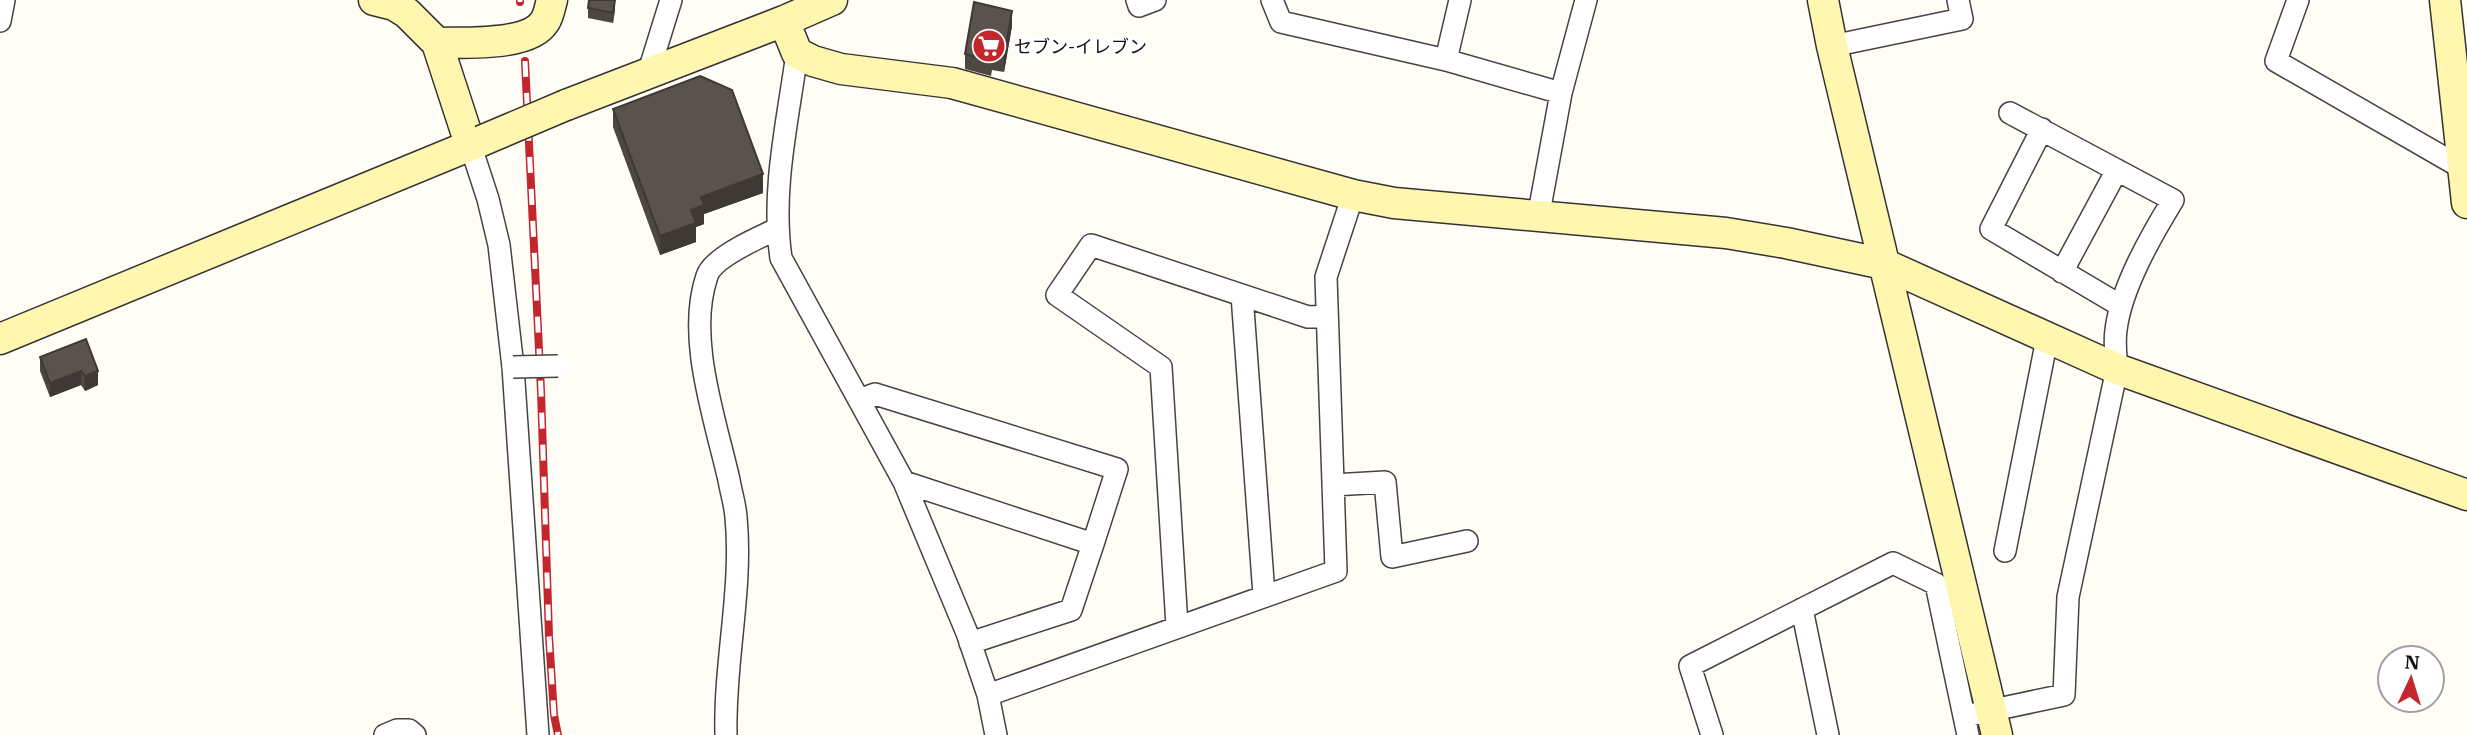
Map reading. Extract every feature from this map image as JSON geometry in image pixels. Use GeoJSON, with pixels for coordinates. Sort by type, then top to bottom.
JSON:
{"type":"FeatureCollection","features":[{"type":"Feature","properties":{"kind":"street"},"geometry":{"type":"LineString","coordinates":[[0,20],[4,0]]}},
{"type":"Feature","properties":{"kind":"street"},"geometry":{"type":"LineString","coordinates":[[374,0],[394,5],[407,13],[437,43],[476,143],[499,245],[513,367],[538,735]]}},
{"type":"Feature","properties":{"kind":"street"},"geometry":{"type":"LineString","coordinates":[[437,43],[517,39],[535,32],[545,22],[552,0]]}},
{"type":"Feature","properties":{"kind":"street"},"geometry":{"type":"LineString","coordinates":[[648,74],[671,0]]}},
{"type":"Feature","properties":{"kind":"street"},"geometry":{"type":"LineString","coordinates":[[0,339],[566,105],[832,0]]}},
{"type":"Feature","properties":{"kind":"street"},"geometry":{"type":"LineString","coordinates":[[1137,0],[1139,6],[1154,0]]}},
{"type":"Feature","properties":{"kind":"street"},"geometry":{"type":"LineString","coordinates":[[1272,0],[1281,22],[1446,60],[1561,93]]}},
{"type":"Feature","properties":{"kind":"street"},"geometry":{"type":"LineString","coordinates":[[1446,60],[1460,0]]}},
{"type":"Feature","properties":{"kind":"street"},"geometry":{"type":"LineString","coordinates":[[1538,218],[1561,93],[1586,0]]}},
{"type":"Feature","properties":{"kind":"street"},"geometry":{"type":"LineString","coordinates":[[1824,0],[1832,46],[1884,264],[1980,724]]}},
{"type":"Feature","properties":{"kind":"street"},"geometry":{"type":"LineString","coordinates":[[1832,46],[1962,19],[1958,0]]}},
{"type":"Feature","properties":{"kind":"street"},"geometry":{"type":"LineString","coordinates":[[2298,0],[2276,61],[2462,168]]}},
{"type":"Feature","properties":{"kind":"street"},"geometry":{"type":"LineString","coordinates":[[2445,0],[2459,67],[2462,168],[2467,203]]}},
{"type":"Feature","properties":{"kind":"street"},"geometry":{"type":"LineString","coordinates":[[784,21],[797,53],[782,157],[777,229],[781,258],[904,482],[970,643],[988,695],[996,735]]}},
{"type":"Feature","properties":{"kind":"street"},"geometry":{"type":"LineString","coordinates":[[797,53],[841,69],[952,83],[1353,195],[1394,203],[1726,233],[1884,264],[2117,369],[2467,495]]}},
{"type":"Feature","properties":{"kind":"street"},"geometry":{"type":"LineString","coordinates":[[1980,724],[2064,695],[2068,597],[2117,369],[2115,332],[2121,306],[2151,236],[2173,200],[2010,113]]}},
{"type":"Feature","properties":{"kind":"street"},"geometry":{"type":"LineString","coordinates":[[2042,130],[1991,229],[2121,306]]}},
{"type":"Feature","properties":{"kind":"street"},"geometry":{"type":"LineString","coordinates":[[2062,272],[2117,170]]}},
{"type":"Feature","properties":{"kind":"street"},"geometry":{"type":"LineString","coordinates":[[988,695],[1336,571],[1326,277],[1353,195]]}},
{"type":"Feature","properties":{"kind":"street"},"geometry":{"type":"LineString","coordinates":[[726,735],[727,664],[737,574],[736,515],[699,344],[700,306],[708,272],[738,247],[777,229]]}},
{"type":"Feature","properties":{"kind":"street"},"geometry":{"type":"LineString","coordinates":[[1177,626],[1160,367],[1058,295],[1091,245],[1308,317],[1327,316]]}},
{"type":"Feature","properties":{"kind":"street"},"geometry":{"type":"LineString","coordinates":[[1241,295],[1264,595]]}},
{"type":"Feature","properties":{"kind":"street"},"geometry":{"type":"LineString","coordinates":[[2005,551],[2047,339]]}},
{"type":"Feature","properties":{"kind":"street"},"geometry":{"type":"LineString","coordinates":[[513,367],[558,366]]}},
{"type":"Feature","properties":{"kind":"street"},"geometry":{"type":"LineString","coordinates":[[859,400],[876,394],[1116,469],[1071,610],[970,643]]}},
{"type":"Feature","properties":{"kind":"street"},"geometry":{"type":"LineString","coordinates":[[904,482],[1093,544]]}},
{"type":"Feature","properties":{"kind":"street"},"geometry":{"type":"LineString","coordinates":[[1333,485],[1385,482],[1392,557],[1467,541]]}},
{"type":"Feature","properties":{"kind":"street"},"geometry":{"type":"LineString","coordinates":[[1712,735],[1690,666],[1893,563],[1936,584],[1980,724]]}},
{"type":"Feature","properties":{"kind":"street"},"geometry":{"type":"LineString","coordinates":[[1802,609],[1828,735]]}},
{"type":"Feature","properties":{"kind":"street"},"geometry":{"type":"LineString","coordinates":[[385,735],[397,730],[409,730],[415,735]]}},
{"type":"Feature","properties":{"kind":"building"},"geometry":{"type":"Polygon","coordinates":[[[589,0],[615,0],[613,13],[588,8],[589,0]]]}},
{"type":"Feature","properties":{"kind":"building","name":"セブン-イレブン"},"geometry":{"type":"Polygon","coordinates":[[[974,2],[1012,11],[1004,57],[992,55],[991,61],[965,54],[974,2]]]}},
{"type":"Feature","properties":{"kind":"building"},"geometry":{"type":"Polygon","coordinates":[[[700,76],[732,90],[763,174],[701,197],[704,205],[691,210],[696,223],[660,236],[613,109],[700,76]]]}},
{"type":"Feature","properties":{"kind":"building"},"geometry":{"type":"Polygon","coordinates":[[[86,339],[98,371],[85,376],[81,371],[50,383],[40,357],[86,339]]]}},
{"type":"Feature","properties":{"kind":"railway"},"geometry":{"type":"LineString","coordinates":[[525,61],[541,391],[549,636],[554,715],[558,735]]}},
{"type":"Feature","properties":{"kind":"place","name":"セブン-イレブン"},"geometry":{"type":"Point","coordinates":[989,46]}}]}
